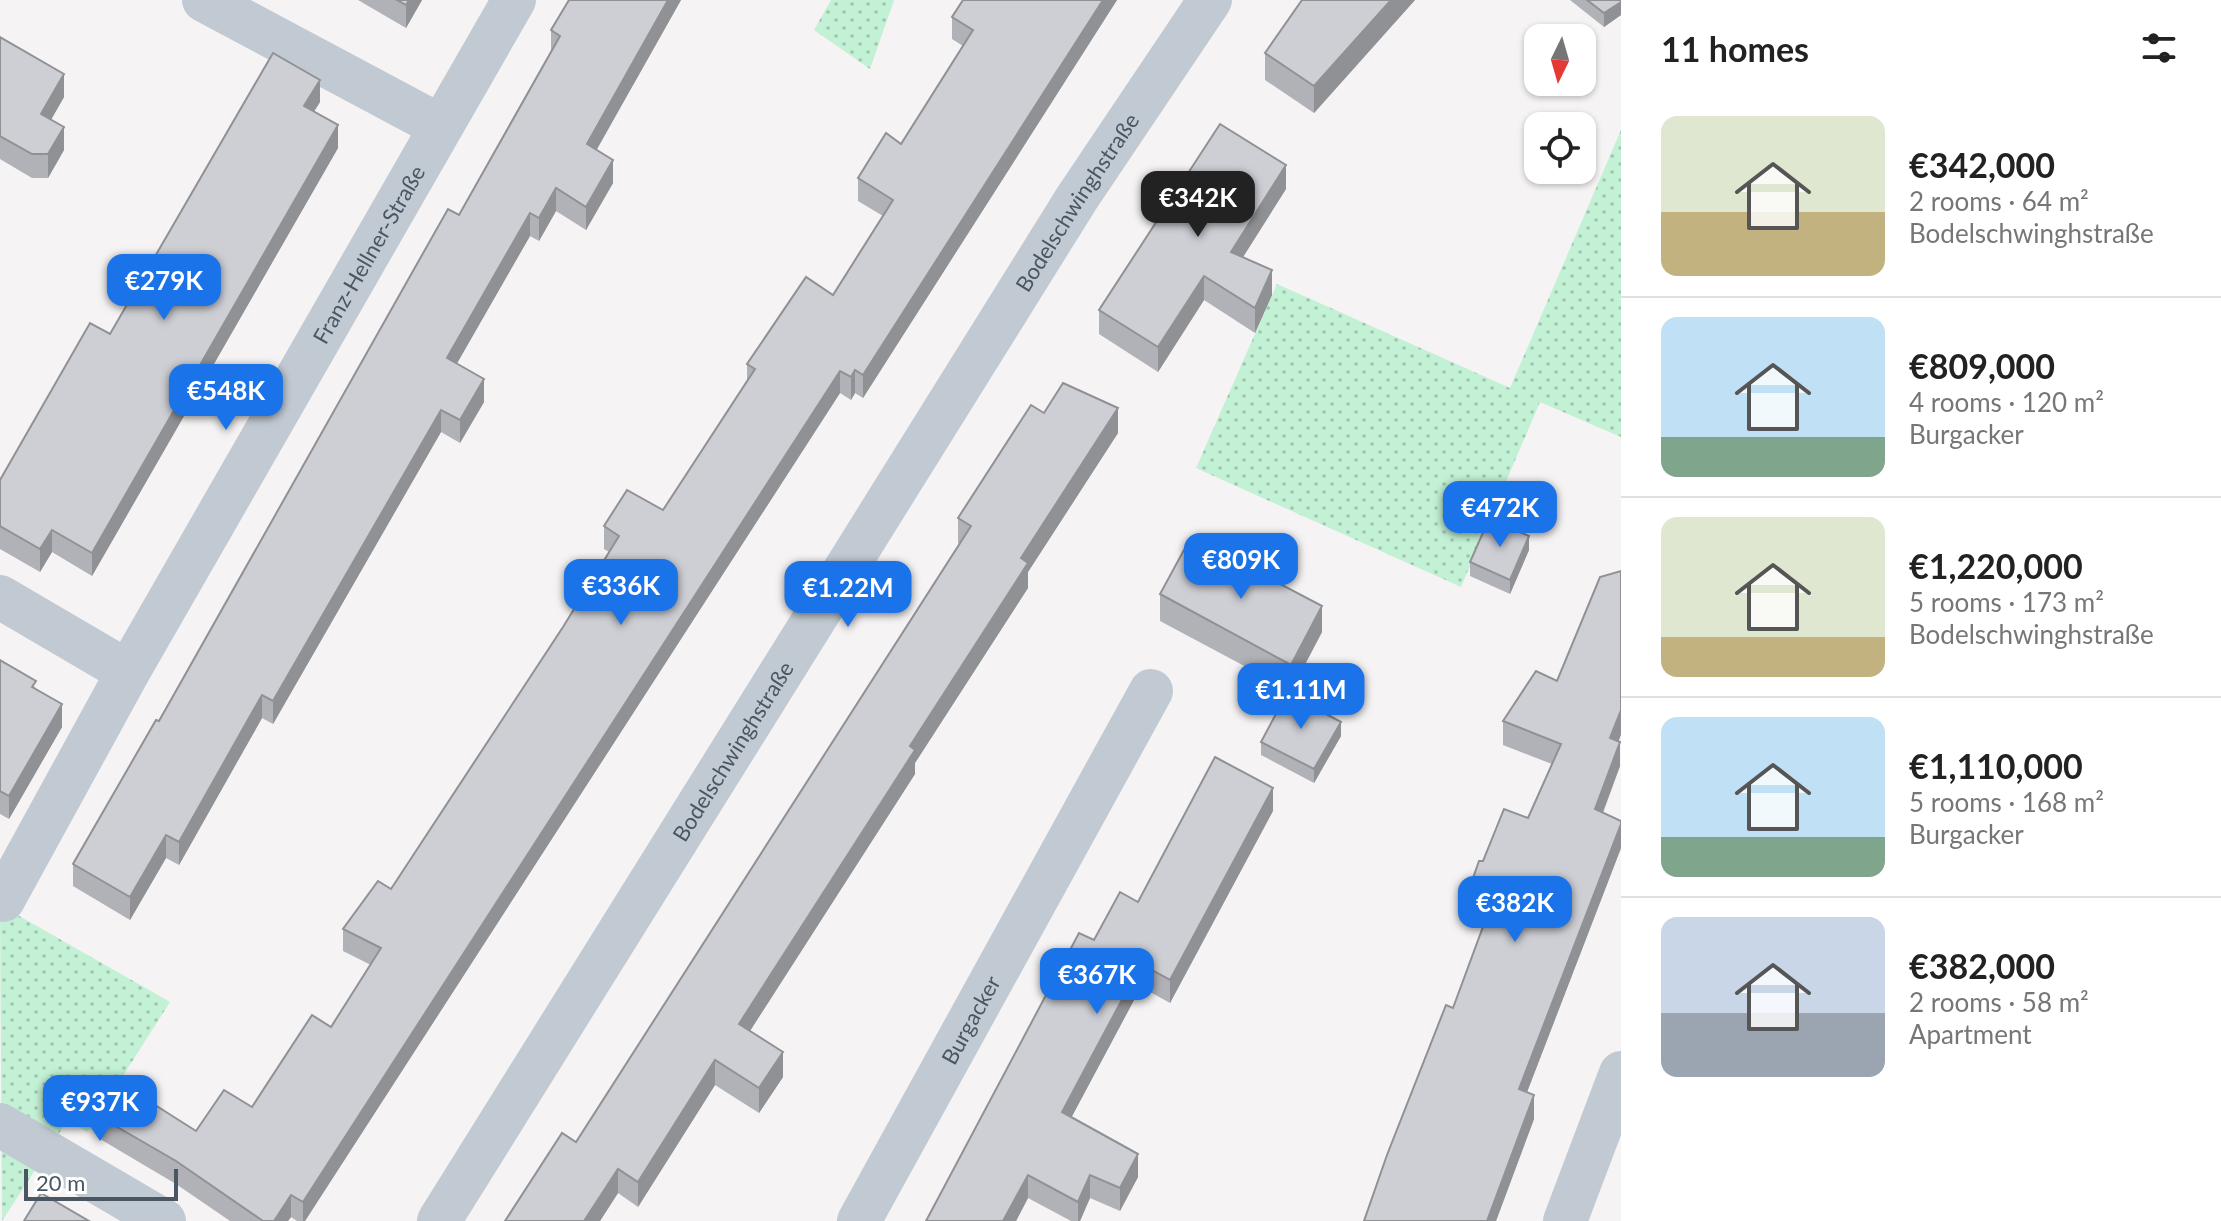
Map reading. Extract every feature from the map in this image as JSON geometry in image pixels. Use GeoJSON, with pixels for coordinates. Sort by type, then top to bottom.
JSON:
{"type":"FeatureCollection","features":[{"type":"Feature","properties":{"kind":"street"},"geometry":{"type":"LineString","coordinates":[[204,0],[440,126]]}},
{"type":"Feature","properties":{"kind":"street","name":"Franz-Hellner-Straße"},"geometry":{"type":"LineString","coordinates":[[3,900],[128,672],[514,0]]}},
{"type":"Feature","properties":{"kind":"street","name":"Bodelschwinghstraße"},"geometry":{"type":"LineString","coordinates":[[439,1221],[1077,198],[1210,0]]}},
{"type":"Feature","properties":{"kind":"street"},"geometry":{"type":"LineString","coordinates":[[0,597],[128,672]]}},
{"type":"Feature","properties":{"kind":"street","name":"Burgacker"},"geometry":{"type":"LineString","coordinates":[[859,1221],[1151,691]]}},
{"type":"Feature","properties":{"kind":"street"},"geometry":{"type":"LineString","coordinates":[[1565,1221],[1621,1073]]}},
{"type":"Feature","properties":{"kind":"street"},"geometry":{"type":"LineString","coordinates":[[0,1125],[164,1221]]}},
{"type":"Feature","properties":{"kind":"green space"},"geometry":{"type":"Polygon","coordinates":[[[831,0],[894,0],[870,69],[814,30],[831,0]]]}},
{"type":"Feature","properties":{"kind":"green space"},"geometry":{"type":"Polygon","coordinates":[[[1621,130],[1621,437],[1540,402],[1461,587],[1196,468],[1277,284],[1510,388],[1621,130]]]}},
{"type":"Feature","properties":{"kind":"green space"},"geometry":{"type":"Polygon","coordinates":[[[0,905],[170,1002],[87,1132],[67,1121],[2,1221],[0,905]]]}},
{"type":"Feature","properties":{"kind":"building"},"geometry":{"type":"Polygon","coordinates":[[[569,0],[668,0],[587,144],[613,160],[586,207],[556,188],[539,218],[530,213],[447,358],[484,379],[460,420],[441,410],[273,701],[262,695],[179,842],[166,835],[130,897],[73,864],[156,720],[159,721],[448,209],[459,215],[560,36],[551,30],[569,0]]]}},
{"type":"Feature","properties":{"kind":"building"},"geometry":{"type":"Polygon","coordinates":[[[963,0],[1103,0],[863,375],[855,370],[851,377],[840,371],[303,1202],[291,1195],[274,1221],[263,1221],[176,1161],[100,1117],[122,1084],[196,1131],[224,1090],[252,1107],[312,1015],[331,1027],[381,948],[343,929],[378,881],[391,889],[563,627],[619,536],[604,526],[627,490],[663,510],[755,369],[747,364],[806,277],[833,295],[893,200],[858,178],[886,133],[901,144],[973,30],[952,17],[963,0]]]}},
{"type":"Feature","properties":{"kind":"building"},"geometry":{"type":"Polygon","coordinates":[[[1302,0],[1391,0],[1314,86],[1265,53],[1302,0]]]}},
{"type":"Feature","properties":{"kind":"building"},"geometry":{"type":"Polygon","coordinates":[[[1587,0],[1621,0],[1621,2],[1604,13],[1587,0]]]}},
{"type":"Feature","properties":{"kind":"building"},"geometry":{"type":"Polygon","coordinates":[[[0,37],[64,74],[41,114],[64,127],[48,154],[32,154],[0,136],[0,37]]]}},
{"type":"Feature","properties":{"kind":"building"},"geometry":{"type":"Polygon","coordinates":[[[273,53],[320,80],[304,106],[338,125],[92,553],[52,530],[40,549],[0,526],[0,480],[90,323],[110,334],[273,53]]]}},
{"type":"Feature","properties":{"kind":"building"},"geometry":{"type":"Polygon","coordinates":[[[1220,124],[1286,165],[1231,252],[1272,270],[1255,308],[1204,276],[1158,347],[1099,310],[1220,124]]]}},
{"type":"Feature","properties":{"kind":"building"},"geometry":{"type":"Polygon","coordinates":[[[1063,383],[1118,408],[1021,558],[1028,563],[910,746],[915,750],[739,1024],[783,1052],[759,1088],[715,1060],[638,1182],[618,1169],[584,1221],[505,1221],[562,1133],[576,1142],[971,526],[958,518],[1031,405],[1044,413],[1063,383]]]}},
{"type":"Feature","properties":{"kind":"building"},"geometry":{"type":"Polygon","coordinates":[[[1489,519],[1529,536],[1510,580],[1470,562],[1489,519]]]}},
{"type":"Feature","properties":{"kind":"building"},"geometry":{"type":"Polygon","coordinates":[[[1191,537],[1322,606],[1291,665],[1160,594],[1191,537]]]}},
{"type":"Feature","properties":{"kind":"building"},"geometry":{"type":"Polygon","coordinates":[[[1621,571],[1621,710],[1610,738],[1620,742],[1595,809],[1621,821],[1621,824],[1519,1089],[1534,1095],[1487,1221],[1364,1221],[1446,1005],[1453,1008],[1491,905],[1467,895],[1479,861],[1483,861],[1504,809],[1528,818],[1561,744],[1503,721],[1536,671],[1557,681],[1600,577],[1621,571]]]}},
{"type":"Feature","properties":{"kind":"building"},"geometry":{"type":"Polygon","coordinates":[[[0,660],[36,681],[32,687],[62,704],[9,796],[0,791],[0,660]]]}},
{"type":"Feature","properties":{"kind":"building"},"geometry":{"type":"Polygon","coordinates":[[[1287,693],[1341,722],[1314,769],[1261,742],[1287,693]]]}},
{"type":"Feature","properties":{"kind":"building"},"geometry":{"type":"Polygon","coordinates":[[[1215,757],[1273,788],[1170,980],[1141,964],[1062,1112],[1138,1154],[1120,1188],[1090,1175],[1078,1202],[1028,1175],[1003,1221],[926,1221],[1079,933],[1094,940],[1120,892],[1138,902],[1215,757]]]}},
{"type":"Feature","properties":{"kind":"building"},"geometry":{"type":"Polygon","coordinates":[[[41,1193],[89,1221],[24,1221],[41,1193]]]}}]}
